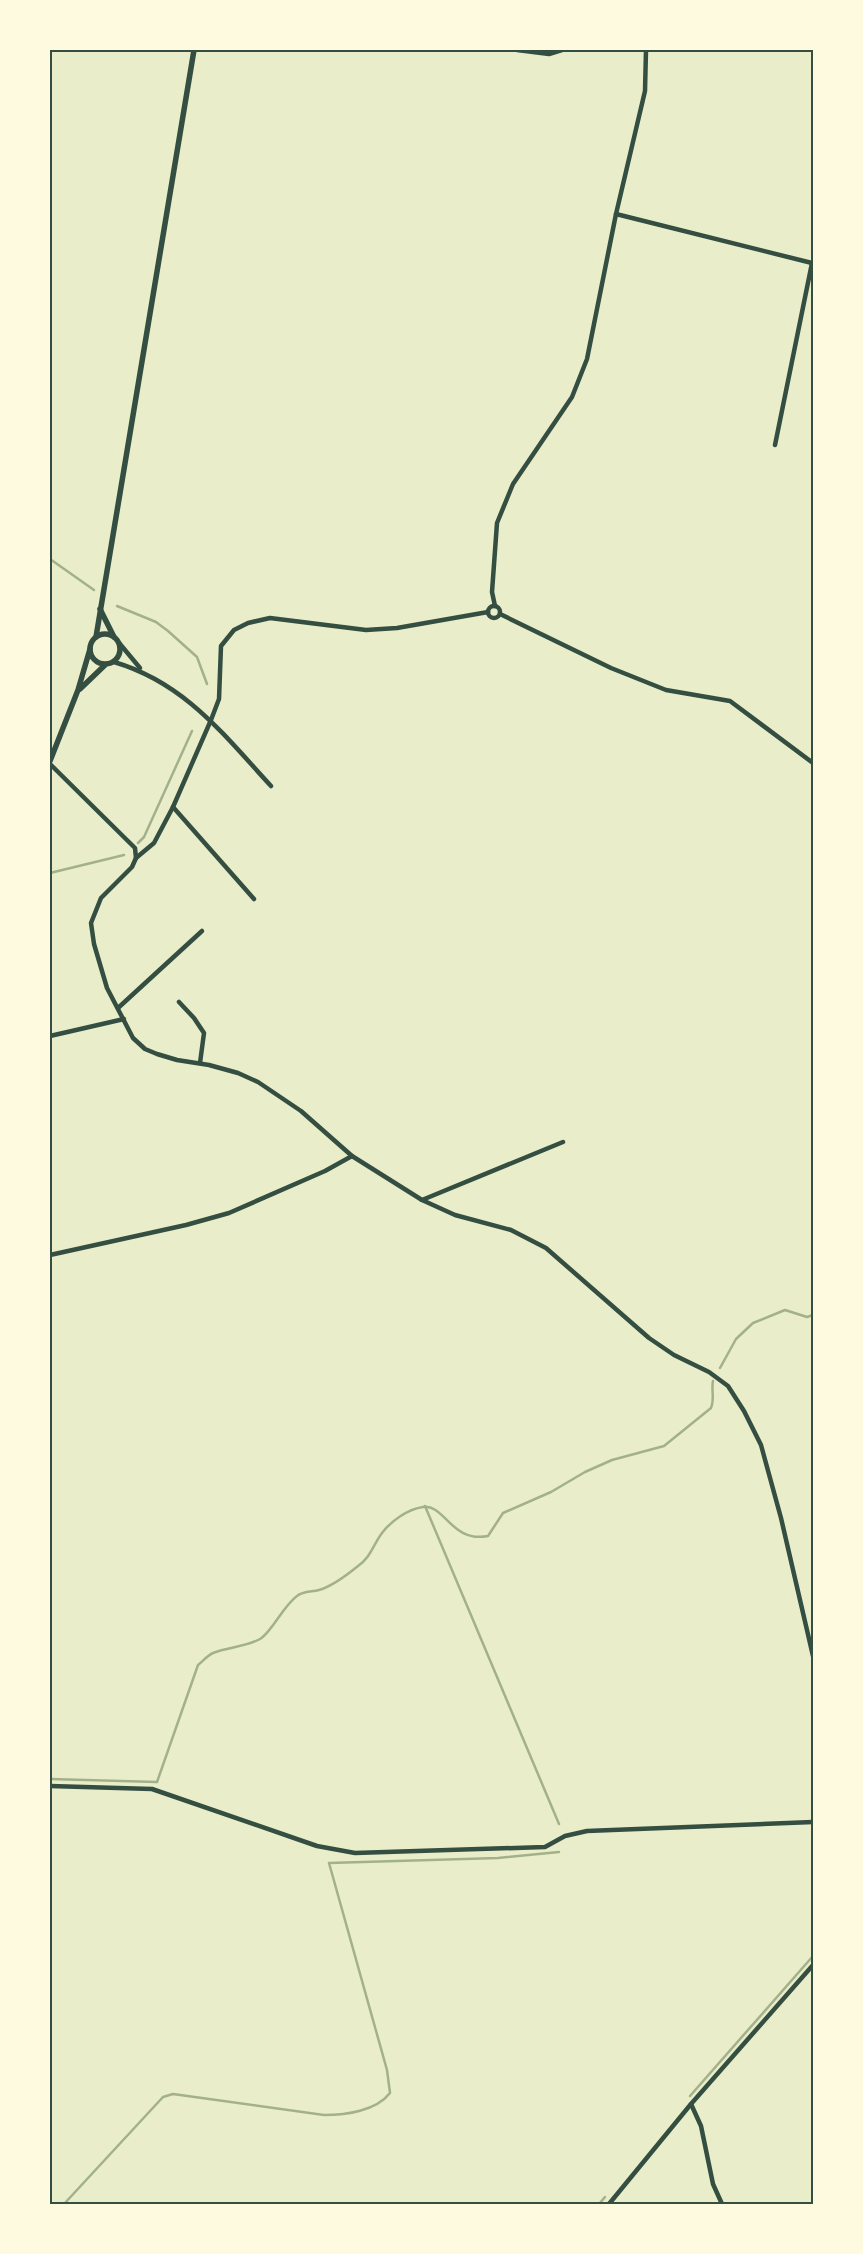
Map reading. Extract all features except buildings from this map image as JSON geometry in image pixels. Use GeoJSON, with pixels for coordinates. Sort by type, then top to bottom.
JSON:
{"type":"FeatureCollection","features":[{"type":"Feature","properties":{"kind":"main road"},"geometry":{"type":"LineString","coordinates":[[50,763],[78,690],[90,649],[96,637],[194,50]]}},
{"type":"Feature","properties":{"kind":"main road"},"geometry":{"type":"LineString","coordinates":[[78,690],[105,665],[114,662],[120,654],[120,644],[114,637],[100,609]]}},
{"type":"Feature","properties":{"kind":"main road"},"geometry":{"type":"LineString","coordinates":[[96,637],[105,634],[114,637]]}},
{"type":"Feature","properties":{"kind":"main road"},"geometry":{"type":"LineString","coordinates":[[90,649],[93,658],[105,665]]}},
{"type":"Feature","properties":{"kind":"street"},"geometry":{"type":"LineString","coordinates":[[517,50],[549,54],[562,50]]}},
{"type":"Feature","properties":{"kind":"street"},"geometry":{"type":"LineString","coordinates":[[500,614],[500,609],[495,606],[492,592],[497,523],[513,484],[572,397],[587,358],[616,214],[646,91],[646,50]]}},
{"type":"Feature","properties":{"kind":"street"},"geometry":{"type":"LineString","coordinates":[[616,214],[812,263],[775,445]]}},
{"type":"Feature","properties":{"kind":"street"},"geometry":{"type":"LineString","coordinates":[[488,612],[490,607],[495,606]]}},
{"type":"Feature","properties":{"kind":"street"},"geometry":{"type":"LineString","coordinates":[[488,612],[494,618],[500,614]]}},
{"type":"Feature","properties":{"kind":"street"},"geometry":{"type":"LineString","coordinates":[[488,612],[398,628],[366,630],[279,619],[248,623],[234,630],[221,646],[219,699],[173,807],[154,843],[136,858],[128,872],[101,898],[91,923],[100,967],[133,1038],[145,1049],[177,1060],[238,1073],[258,1082],[302,1111],[352,1156],[422,1200],[455,1215],[511,1230],[546,1248],[649,1338],[674,1355],[709,1372],[728,1386],[744,1411],[761,1445],[781,1518],[813,1656]]}},
{"type":"Feature","properties":{"kind":"street"},"geometry":{"type":"LineString","coordinates":[[500,614],[612,668],[666,690],[730,701],[813,762]]}},
{"type":"Feature","properties":{"kind":"street"},"geometry":{"type":"LineString","coordinates":[[120,644],[141,670]]}},
{"type":"Feature","properties":{"kind":"street"},"geometry":{"type":"LineString","coordinates":[[114,662],[141,670],[194,703],[270,786]]}},
{"type":"Feature","properties":{"kind":"street"},"geometry":{"type":"LineString","coordinates":[[50,763],[127,839],[135,848],[136,858]]}},
{"type":"Feature","properties":{"kind":"street"},"geometry":{"type":"LineString","coordinates":[[173,807],[254,899]]}},
{"type":"Feature","properties":{"kind":"street"},"geometry":{"type":"LineString","coordinates":[[118,1008],[202,932]]}},
{"type":"Feature","properties":{"kind":"street"},"geometry":{"type":"LineString","coordinates":[[179,1002],[194,1018],[204,1034],[200,1064]]}},
{"type":"Feature","properties":{"kind":"street"},"geometry":{"type":"LineString","coordinates":[[50,1036],[124,1019]]}},
{"type":"Feature","properties":{"kind":"street"},"geometry":{"type":"LineString","coordinates":[[422,1200],[563,1142]]}},
{"type":"Feature","properties":{"kind":"street"},"geometry":{"type":"LineString","coordinates":[[50,1255],[186,1226],[229,1213],[325,1171],[352,1156]]}},
{"type":"Feature","properties":{"kind":"street"},"geometry":{"type":"LineString","coordinates":[[50,1786],[152,1789],[317,1846],[355,1853],[545,1847],[565,1836],[587,1831],[813,1822]]}},
{"type":"Feature","properties":{"kind":"street"},"geometry":{"type":"LineString","coordinates":[[609,2204],[690,2104],[813,1966]]}},
{"type":"Feature","properties":{"kind":"street"},"geometry":{"type":"LineString","coordinates":[[690,2104],[701,2126],[714,2184],[722,2204]]}},
{"type":"Feature","properties":{"kind":"waterway"},"geometry":{"type":"LineString","coordinates":[[50,559],[94,590]]}},
{"type":"Feature","properties":{"kind":"waterway"},"geometry":{"type":"LineString","coordinates":[[117,606],[156,622],[168,631],[197,657],[207,684]]}},
{"type":"Feature","properties":{"kind":"waterway"},"geometry":{"type":"LineString","coordinates":[[138,843],[144,837],[192,731]]}},
{"type":"Feature","properties":{"kind":"waterway"},"geometry":{"type":"LineString","coordinates":[[50,873],[124,855]]}},
{"type":"Feature","properties":{"kind":"waterway"},"geometry":{"type":"LineString","coordinates":[[720,1368],[736,1339],[753,1323],[785,1310],[807,1317],[813,1315]]}},
{"type":"Feature","properties":{"kind":"waterway"},"geometry":{"type":"LineString","coordinates":[[50,1779],[157,1782],[198,1665],[213,1653],[249,1644],[260,1639],[269,1631],[287,1606],[297,1596],[329,1586],[362,1562],[369,1555],[382,1533],[395,1520],[417,1508],[431,1508],[465,1534],[475,1537],[488,1536],[503,1513],[551,1492],[585,1472],[612,1460],[664,1446],[711,1408],[713,1381]]}},
{"type":"Feature","properties":{"kind":"waterway"},"geometry":{"type":"LineString","coordinates":[[425,1506],[559,1824]]}},
{"type":"Feature","properties":{"kind":"waterway"},"geometry":{"type":"LineString","coordinates":[[64,2204],[163,2097],[173,2094],[324,2115],[360,2111],[377,2104],[390,2093],[387,2070],[329,1863],[498,1858],[559,1852]]}},
{"type":"Feature","properties":{"kind":"waterway"},"geometry":{"type":"LineString","coordinates":[[690,2096],[813,1956]]}},
{"type":"Feature","properties":{"kind":"waterway"},"geometry":{"type":"LineString","coordinates":[[599,2204],[605,2197]]}}]}
